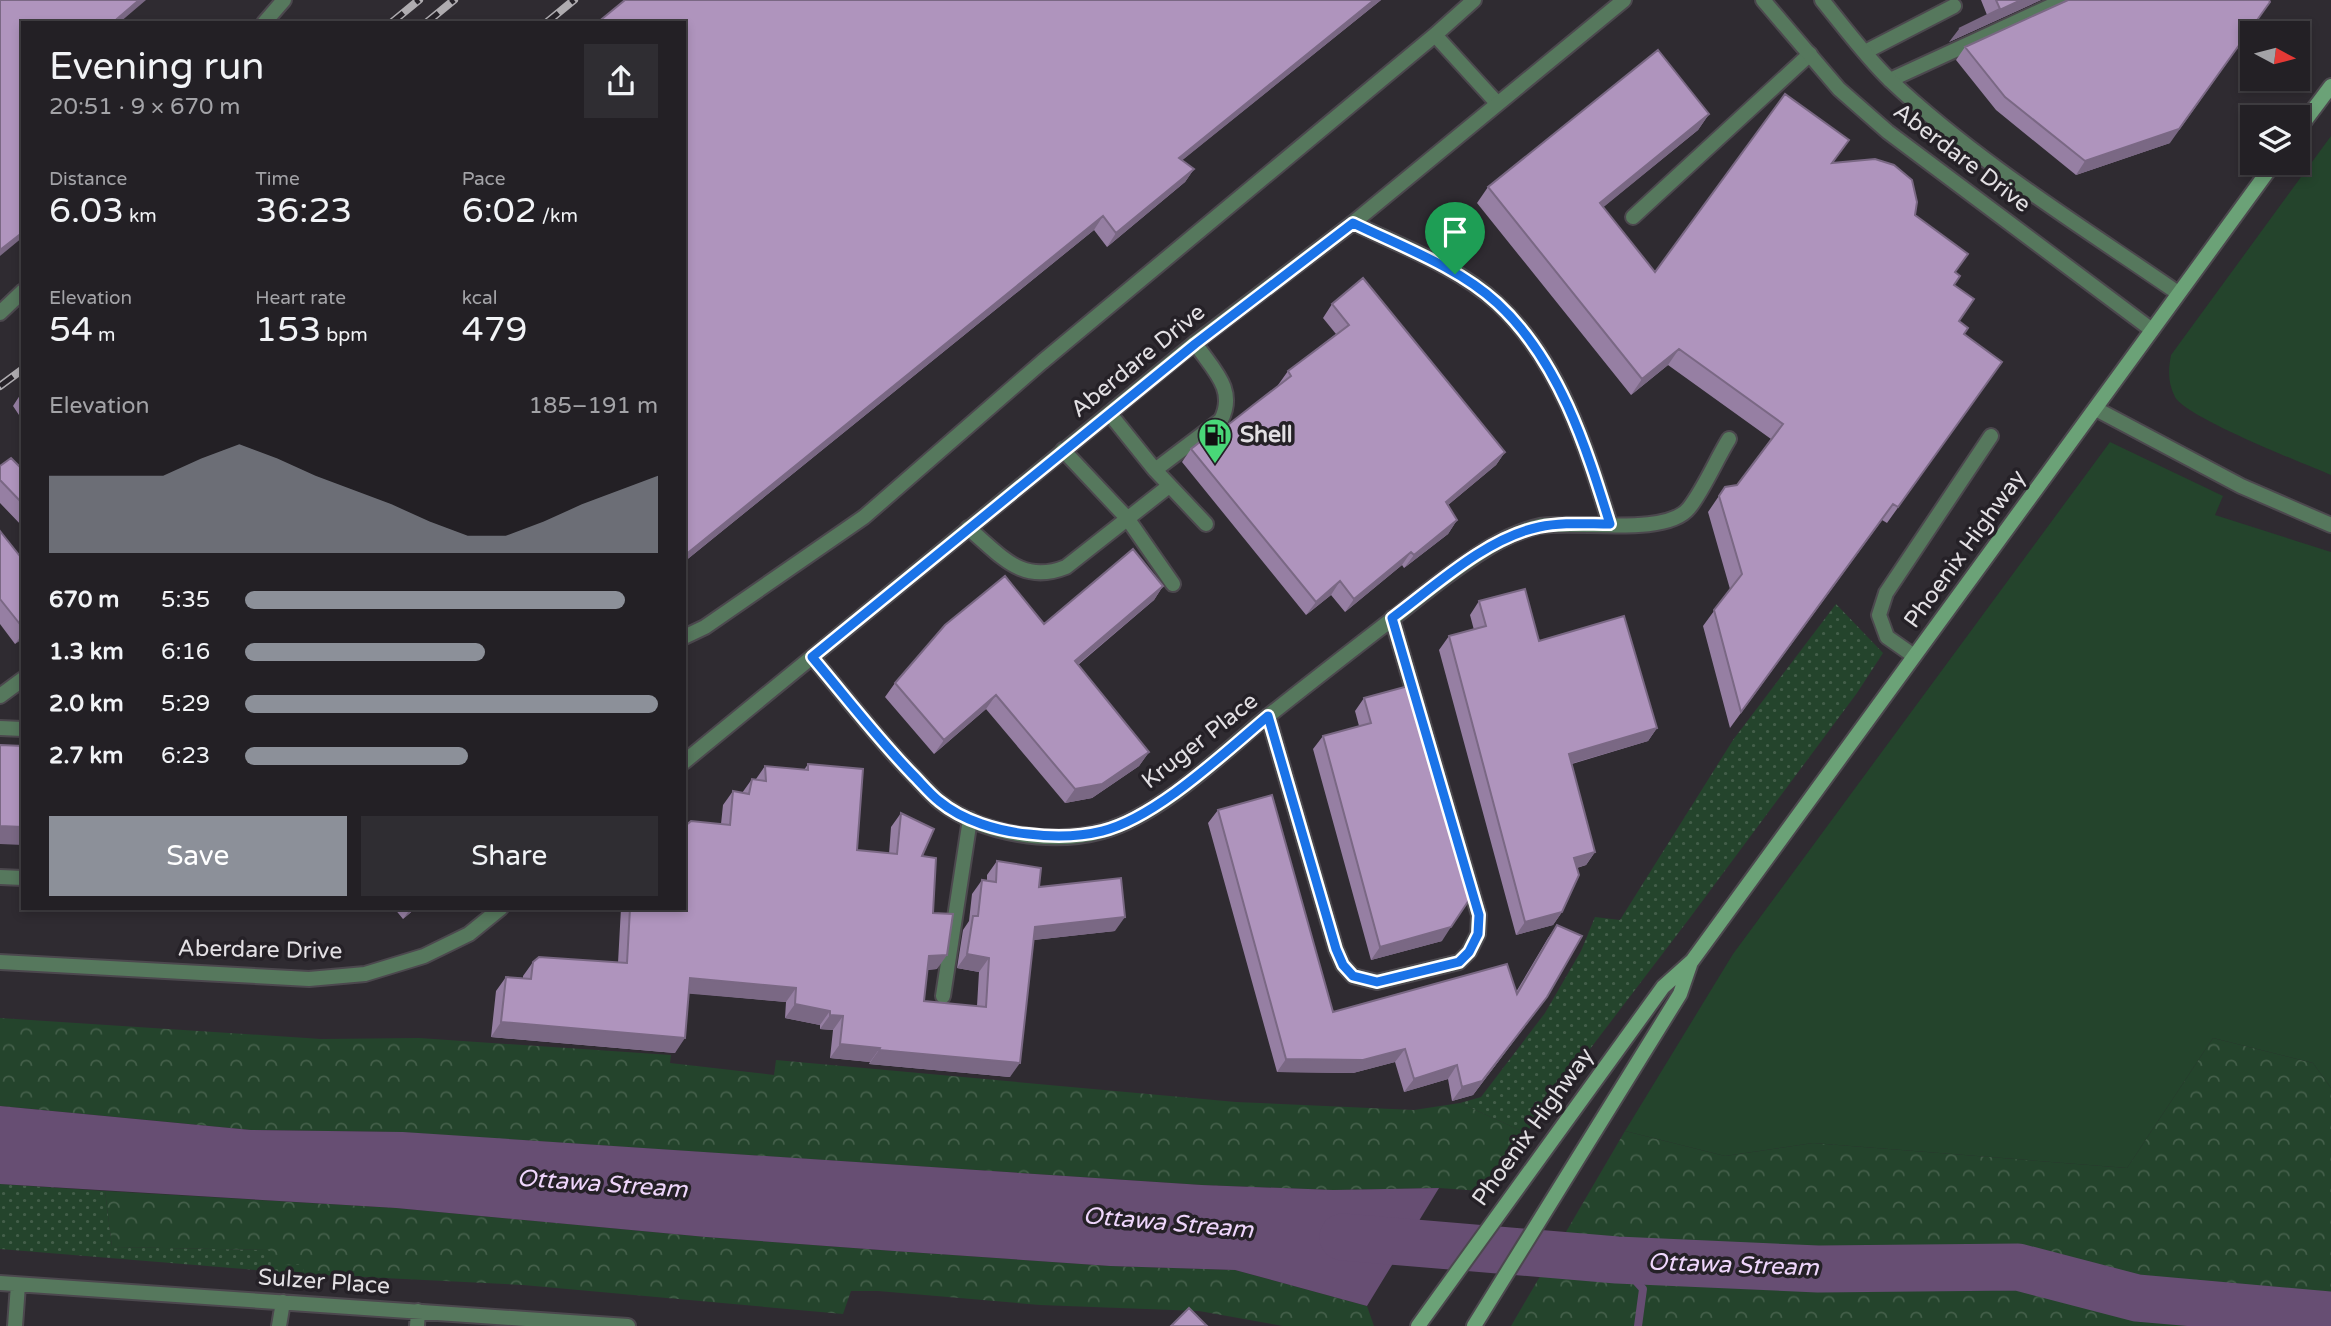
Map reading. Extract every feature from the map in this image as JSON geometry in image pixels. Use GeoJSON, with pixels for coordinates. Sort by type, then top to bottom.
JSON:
{"type":"FeatureCollection","features":[{"type":"Feature","properties":{"kind":"main road"},"geometry":{"type":"LineString","coordinates":[[2310,115],[2331,86]]}},
{"type":"Feature","properties":{"kind":"main road","name":"Phoenix Highway"},"geometry":{"type":"LineString","coordinates":[[1418,1326],[1663,987],[1692,961],[2265,175]]}},
{"type":"Feature","properties":{"kind":"main road","name":"Phoenix Highway"},"geometry":{"type":"LineString","coordinates":[[1474,1326],[1679,994],[1692,961]]}},
{"type":"Feature","properties":{"kind":"street"},"geometry":{"type":"LineString","coordinates":[[266,21],[284,0]]}},
{"type":"Feature","properties":{"kind":"street"},"geometry":{"type":"LineString","coordinates":[[686,636],[705,627],[864,517],[1042,362],[1474,0]]}},
{"type":"Feature","properties":{"kind":"street","name":"Aberdare Drive"},"geometry":{"type":"LineString","coordinates":[[686,760],[1063,450],[1195,344],[1353,223],[1624,0]]}},
{"type":"Feature","properties":{"kind":"street","name":"Aberdare Drive"},"geometry":{"type":"LineString","coordinates":[[1763,0],[1839,89],[1888,132],[2152,330]]}},
{"type":"Feature","properties":{"kind":"street","name":"Aberdare Drive"},"geometry":{"type":"LineString","coordinates":[[1822,0],[1890,80],[1989,162],[2178,293]]}},
{"type":"Feature","properties":{"kind":"street"},"geometry":{"type":"LineString","coordinates":[[1890,80],[2064,0]]}},
{"type":"Feature","properties":{"kind":"street"},"geometry":{"type":"LineString","coordinates":[[1866,52],[1954,6]]}},
{"type":"Feature","properties":{"kind":"street"},"geometry":{"type":"LineString","coordinates":[[1435,35],[1497,103]]}},
{"type":"Feature","properties":{"kind":"street"},"geometry":{"type":"LineString","coordinates":[[1633,217],[1810,54]]}},
{"type":"Feature","properties":{"kind":"street"},"geometry":{"type":"LineString","coordinates":[[1353,223],[1455,274],[1497,302],[1536,346],[1583,443],[1610,524]]}},
{"type":"Feature","properties":{"kind":"street"},"geometry":{"type":"LineString","coordinates":[[0,313],[21,292]]}},
{"type":"Feature","properties":{"kind":"street"},"geometry":{"type":"LineString","coordinates":[[1155,470],[1221,420],[1226,410],[1227,391],[1195,344]]}},
{"type":"Feature","properties":{"kind":"street"},"geometry":{"type":"LineString","coordinates":[[2096,409],[2241,486],[2331,525]]}},
{"type":"Feature","properties":{"kind":"street"},"geometry":{"type":"LineString","coordinates":[[1110,414],[1155,470],[1206,524]]}},
{"type":"Feature","properties":{"kind":"street"},"geometry":{"type":"LineString","coordinates":[[1914,656],[1887,637],[1879,615],[1886,593],[1991,436]]}},
{"type":"Feature","properties":{"kind":"street","name":"Kruger Place"},"geometry":{"type":"LineString","coordinates":[[812,657],[905,767],[940,802],[970,819],[1008,832],[1051,836],[1105,831],[1145,813],[1206,768],[1466,561],[1497,543],[1537,527],[1562,524],[1660,524],[1676,519],[1688,509],[1729,439]]}},
{"type":"Feature","properties":{"kind":"street"},"geometry":{"type":"LineString","coordinates":[[1063,450],[1127,518],[1173,583]]}},
{"type":"Feature","properties":{"kind":"street"},"geometry":{"type":"LineString","coordinates":[[968,528],[1017,568],[1033,574],[1050,574],[1066,567],[1169,486]]}},
{"type":"Feature","properties":{"kind":"street"},"geometry":{"type":"LineString","coordinates":[[1268,716],[1343,965],[1353,976],[1377,982],[1459,962],[1469,952],[1478,934],[1479,915],[1392,618]]}},
{"type":"Feature","properties":{"kind":"street"},"geometry":{"type":"LineString","coordinates":[[0,696],[21,680]]}},
{"type":"Feature","properties":{"kind":"street"},"geometry":{"type":"LineString","coordinates":[[0,728],[21,729]]}},
{"type":"Feature","properties":{"kind":"street"},"geometry":{"type":"LineString","coordinates":[[943,996],[970,819]]}},
{"type":"Feature","properties":{"kind":"street"},"geometry":{"type":"LineString","coordinates":[[0,877],[21,878]]}},
{"type":"Feature","properties":{"kind":"street","name":"Aberdare Drive"},"geometry":{"type":"LineString","coordinates":[[0,962],[309,979],[365,974],[424,956],[469,934],[499,910]]}},
{"type":"Feature","properties":{"kind":"street","name":"Sulzer Place"},"geometry":{"type":"LineString","coordinates":[[0,1283],[628,1326]]}},
{"type":"Feature","properties":{"kind":"street"},"geometry":{"type":"LineString","coordinates":[[15,1326],[18,1285]]}},
{"type":"Feature","properties":{"kind":"street"},"geometry":{"type":"LineString","coordinates":[[279,1326],[283,1302]]}},
{"type":"Feature","properties":{"kind":"street"},"geometry":{"type":"LineString","coordinates":[[417,1326],[418,1311]]}},
{"type":"Feature","properties":{"kind":"green space"},"geometry":{"type":"Polygon","coordinates":[[[2331,136],[2331,475],[2222,428],[2184,406],[2175,397],[2169,372],[2171,355],[2303,175],[2310,175],[2310,165],[2331,136]]]}},
{"type":"Feature","properties":{"kind":"green space"},"geometry":{"type":"Polygon","coordinates":[[[2110,442],[2223,496],[2215,515],[2331,552],[2331,1088],[2313,1063],[2213,1038],[2127,1168],[1813,1143],[1725,1156],[1625,1131],[1733,954],[2110,442]]]}},
{"type":"Feature","properties":{"kind":"green space"},"geometry":{"type":"Polygon","coordinates":[[[1836,604],[1883,653],[1857,693],[1689,919],[1526,1133],[1460,1103],[1481,1097],[1545,1013],[1581,951],[1595,917],[1620,920],[1733,740],[1836,604]]]}},
{"type":"Feature","properties":{"kind":"green space"},"geometry":{"type":"Polygon","coordinates":[[[0,1018],[321,1039],[419,1038],[671,1055],[670,1063],[774,1075],[776,1060],[1236,1102],[1414,1110],[1460,1103],[1526,1133],[1481,1191],[1439,1188],[1333,1190],[1202,1185],[398,1132],[251,1130],[0,1106],[0,1018]]]}},
{"type":"Feature","properties":{"kind":"green space"},"geometry":{"type":"Polygon","coordinates":[[[2213,1038],[2313,1063],[2331,1088],[2331,1326],[1511,1326],[1625,1131],[1725,1156],[1813,1143],[2127,1168],[2213,1038]]]}},
{"type":"Feature","properties":{"kind":"green space"},"geometry":{"type":"Polygon","coordinates":[[[0,1184],[105,1191],[112,1247],[271,1250],[305,1264],[303,1274],[0,1249],[0,1184]]]}},
{"type":"Feature","properties":{"kind":"green space"},"geometry":{"type":"Polygon","coordinates":[[[105,1191],[396,1208],[706,1237],[894,1251],[1110,1266],[1235,1270],[1367,1306],[1374,1326],[1283,1326],[1199,1311],[1040,1305],[878,1291],[851,1291],[843,1314],[523,1285],[303,1274],[304,1264],[271,1266],[270,1250],[112,1247],[105,1191]]]}},
{"type":"Feature","properties":{"kind":"water"},"geometry":{"type":"Polygon","coordinates":[[[0,1106],[251,1130],[403,1132],[1202,1185],[1333,1190],[1439,1188],[1367,1306],[1235,1270],[1110,1266],[894,1251],[706,1237],[396,1208],[0,1184],[0,1106]]]}},
{"type":"Feature","properties":{"kind":"building"},"geometry":{"type":"Polygon","coordinates":[[[0,0],[139,0],[117,19],[118,21],[21,21],[21,234],[0,250],[0,0]]]}},
{"type":"Feature","properties":{"kind":"building"},"geometry":{"type":"Polygon","coordinates":[[[625,0],[1374,0],[1179,158],[1194,169],[1116,233],[1103,216],[686,554],[686,21],[599,21],[625,0]]]}},
{"type":"Feature","properties":{"kind":"building"},"geometry":{"type":"Polygon","coordinates":[[[1996,0],[2021,0],[1959,29],[2000,9],[1996,0]]]}},
{"type":"Feature","properties":{"kind":"building"},"geometry":{"type":"Polygon","coordinates":[[[2068,0],[2270,2],[2256,21],[2240,21],[2240,44],[2179,129],[2085,161],[2005,97],[1965,47],[2068,0]]]}},
{"type":"Feature","properties":{"kind":"building"},"geometry":{"type":"Polygon","coordinates":[[[1658,50],[1709,114],[1600,203],[1655,272],[1785,94],[1849,140],[1832,163],[1875,159],[1894,165],[1912,180],[1917,202],[1915,215],[1968,254],[1955,272],[1960,276],[1954,285],[1974,299],[1959,321],[1968,328],[1964,334],[2002,362],[1898,507],[1893,504],[1741,712],[1714,610],[1742,574],[1719,496],[1725,487],[1737,485],[1783,424],[1679,349],[1642,379],[1488,187],[1658,50]]]}},
{"type":"Feature","properties":{"kind":"building"},"geometry":{"type":"Polygon","coordinates":[[[1363,278],[1505,452],[1446,502],[1457,520],[1414,555],[1411,552],[1354,599],[1340,581],[1316,602],[1191,449],[1221,425],[1224,428],[1291,376],[1288,371],[1349,325],[1332,304],[1363,278]]]}},
{"type":"Feature","properties":{"kind":"building"},"geometry":{"type":"Polygon","coordinates":[[[11,458],[21,468],[21,502],[0,480],[0,466],[11,458]]]}},
{"type":"Feature","properties":{"kind":"building"},"geometry":{"type":"Polygon","coordinates":[[[0,531],[21,557],[21,625],[0,599],[0,531]]]}},
{"type":"Feature","properties":{"kind":"building"},"geometry":{"type":"Polygon","coordinates":[[[1133,549],[1163,586],[1075,661],[1149,752],[1102,784],[1075,789],[996,695],[944,740],[895,683],[945,625],[1005,576],[1044,624],[1133,549]]]}},
{"type":"Feature","properties":{"kind":"building"},"geometry":{"type":"Polygon","coordinates":[[[1525,589],[1539,641],[1624,616],[1657,728],[1569,754],[1595,852],[1574,858],[1579,875],[1562,912],[1525,922],[1449,636],[1486,626],[1479,601],[1525,589]]]}},
{"type":"Feature","properties":{"kind":"building"},"geometry":{"type":"Polygon","coordinates":[[[1412,685],[1471,897],[1451,927],[1380,947],[1323,736],[1371,723],[1364,698],[1412,685]]]}},
{"type":"Feature","properties":{"kind":"building"},"geometry":{"type":"Polygon","coordinates":[[[0,745],[21,746],[21,827],[0,826],[0,745]]]}},
{"type":"Feature","properties":{"kind":"building"},"geometry":{"type":"Polygon","coordinates":[[[808,764],[863,769],[857,850],[897,854],[901,813],[934,829],[922,856],[936,858],[933,913],[953,914],[947,955],[929,956],[924,1001],[986,1007],[989,958],[967,954],[973,916],[978,916],[982,880],[996,882],[997,861],[1041,868],[1039,887],[1121,878],[1125,917],[1035,927],[1020,1063],[840,1044],[843,1016],[830,1015],[830,1011],[795,1004],[796,988],[690,978],[685,1038],[501,1022],[506,977],[531,979],[533,962],[539,957],[627,963],[630,910],[686,910],[686,825],[691,821],[730,825],[733,791],[749,794],[752,779],[766,781],[765,766],[808,770],[808,764]]]}},
{"type":"Feature","properties":{"kind":"building"},"geometry":{"type":"Polygon","coordinates":[[[1272,795],[1333,1012],[1507,964],[1517,994],[1557,925],[1582,936],[1547,997],[1482,1081],[1462,1087],[1457,1065],[1414,1079],[1405,1049],[1363,1060],[1286,1059],[1218,810],[1272,795]]]}},
{"type":"Feature","properties":{"kind":"building"},"geometry":{"type":"Polygon","coordinates":[[[1189,1308],[1207,1326],[1171,1326],[1189,1308]]]}},
{"type":"Feature","properties":{"kind":"waterway","name":"Ottawa Stream"},"geometry":{"type":"LineString","coordinates":[[1343,1237],[1617,1260],[1818,1269],[2018,1267],[2137,1298],[2331,1315]]}},
{"type":"Feature","properties":{"kind":"waterway"},"geometry":{"type":"LineString","coordinates":[[1617,1260],[1643,1289],[1638,1326]]}},
{"type":"Feature","properties":{"kind":"railway"},"geometry":{"type":"LineString","coordinates":[[393,21],[419,0]]}},
{"type":"Feature","properties":{"kind":"railway"},"geometry":{"type":"LineString","coordinates":[[428,21],[454,0]]}},
{"type":"Feature","properties":{"kind":"railway"},"geometry":{"type":"LineString","coordinates":[[548,21],[574,0]]}},
{"type":"Feature","properties":{"kind":"railway"},"geometry":{"type":"LineString","coordinates":[[0,386],[21,370]]}},
{"type":"Feature","properties":{"kind":"place","name":"Shell"},"geometry":{"type":"Point","coordinates":[1215,465]}},
{"type":"Feature","properties":{"kind":"route"},"geometry":{"type":"LineString","coordinates":[[1353,223],[1455,274],[1497,302],[1536,346],[1583,443],[1610,524],[1537,527],[1497,543],[1466,561],[1392,618],[1479,915],[1478,934],[1469,952],[1459,962],[1377,982],[1353,976],[1343,965],[1268,716],[1206,768],[1145,813],[1105,831],[1051,836],[1008,832],[970,819],[940,802],[896,758],[812,657],[1195,344],[1353,223]]}}]}
